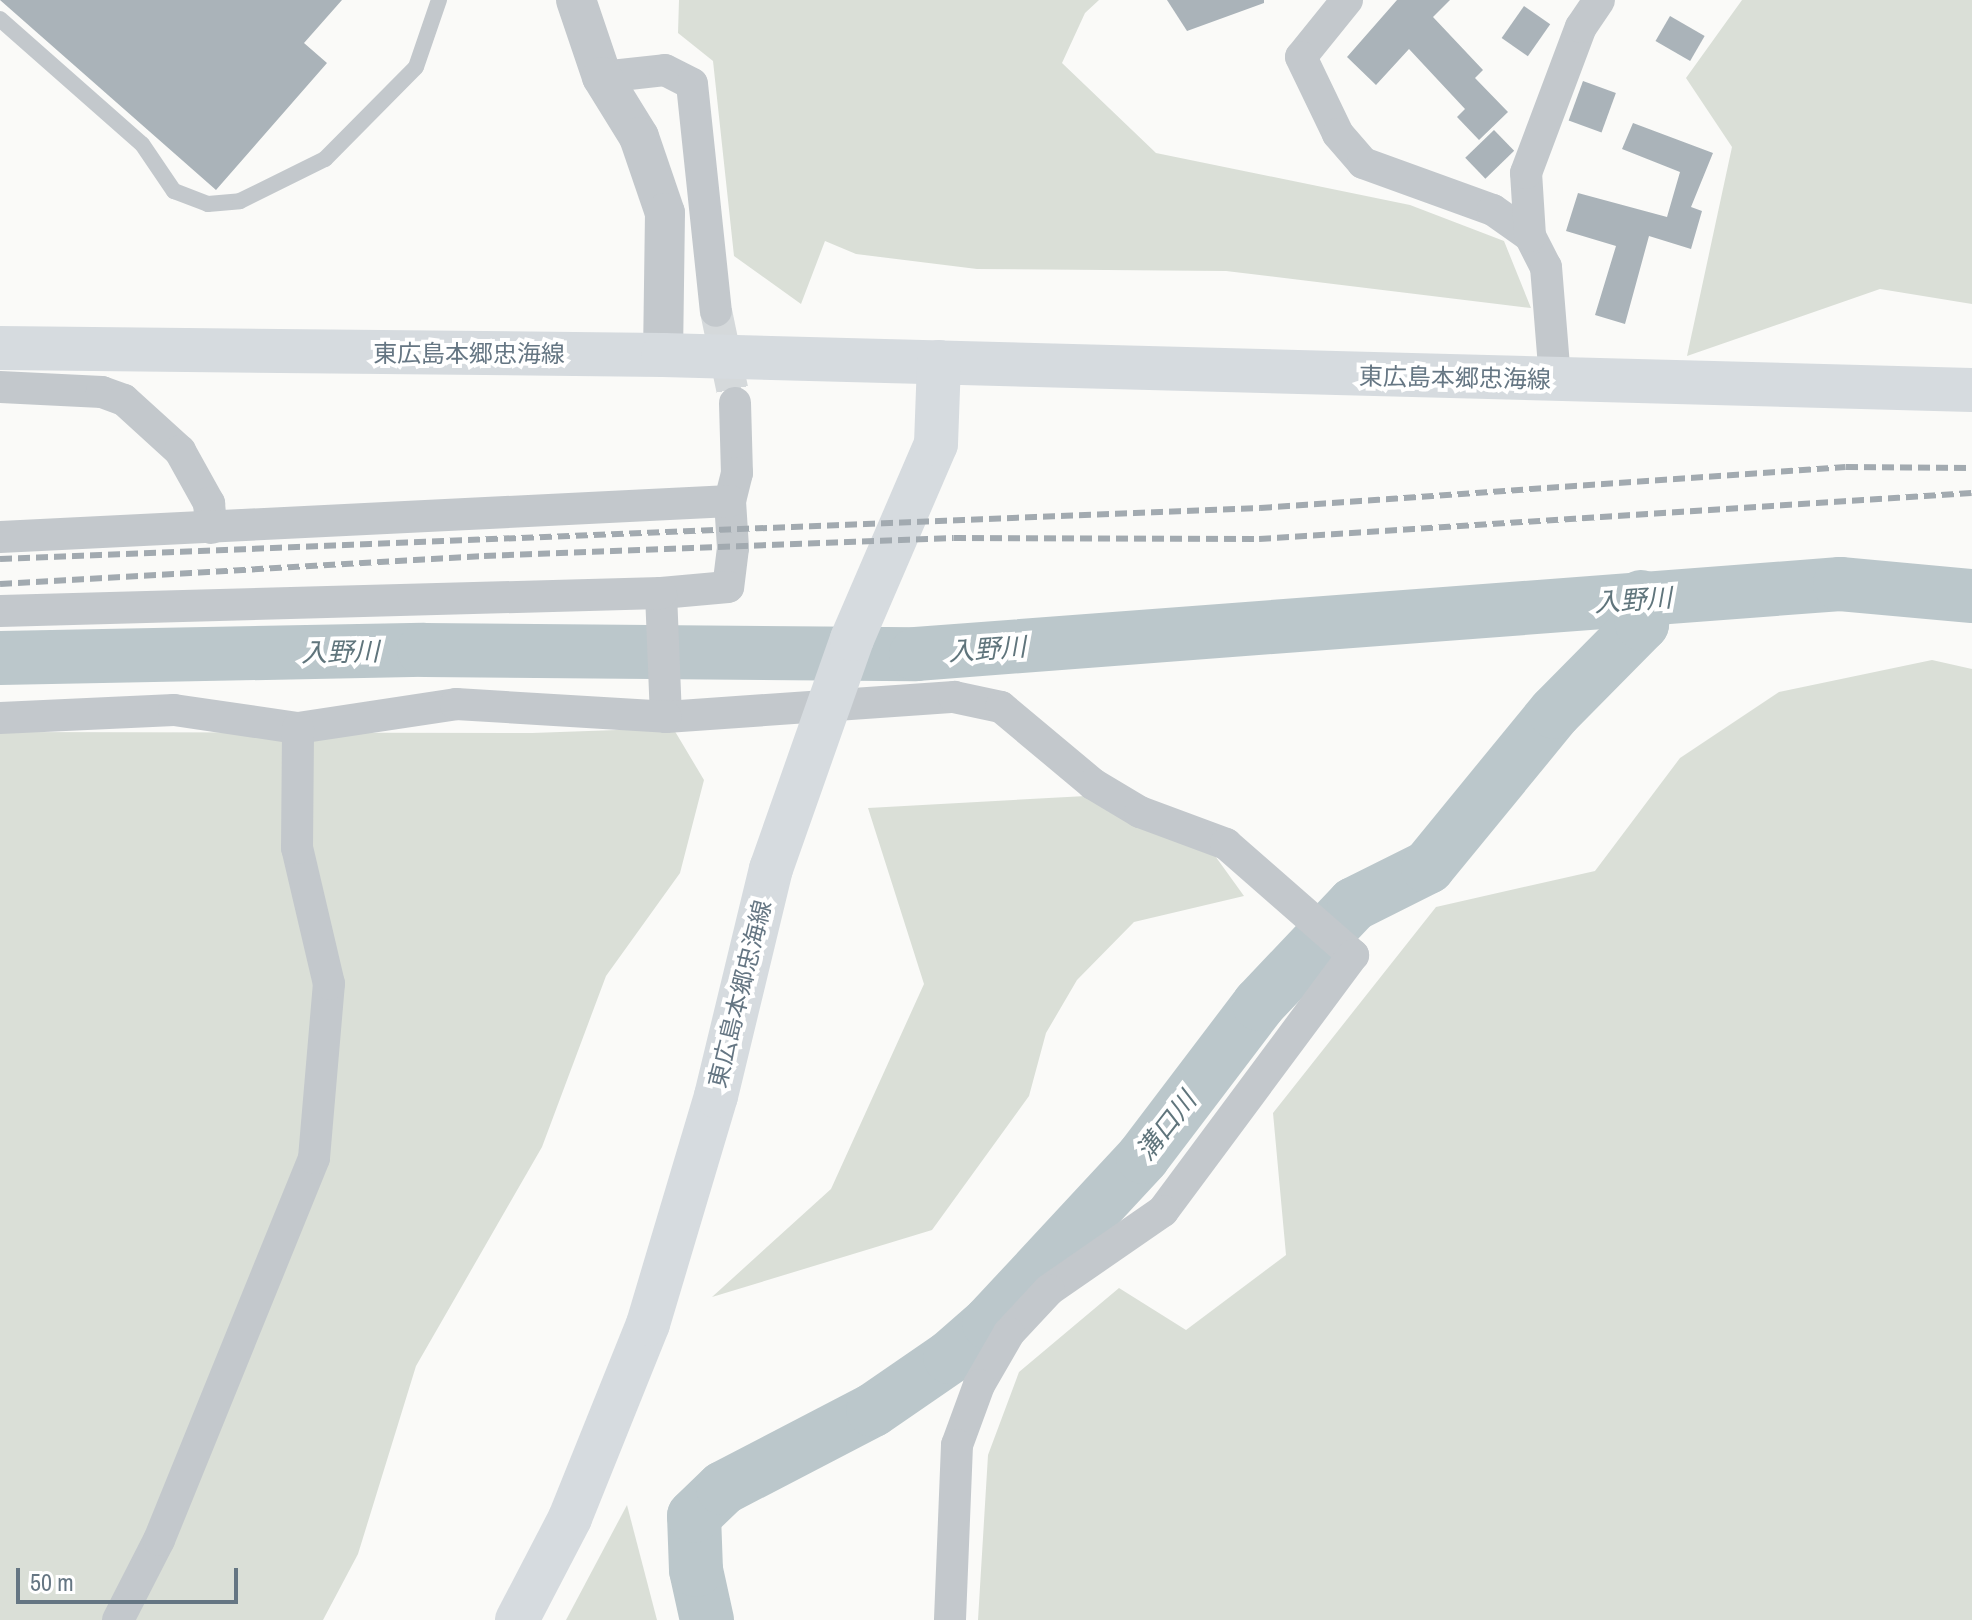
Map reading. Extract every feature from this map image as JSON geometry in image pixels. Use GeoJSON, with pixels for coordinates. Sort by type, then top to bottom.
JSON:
{"type":"FeatureCollection","features":[{"type":"Feature","properties":{"kind":"main road","name":"東広島本郷忠海線"},"geometry":{"type":"LineString","coordinates":[[0,348],[663,355],[1972,390]]}},
{"type":"Feature","properties":{"kind":"main road","name":"東広島本郷忠海線"},"geometry":{"type":"LineString","coordinates":[[517,1620],[570,1518],[648,1324],[716,1096],[771,869],[852,639],[936,444],[939,362]]}},
{"type":"Feature","properties":{"kind":"street"},"geometry":{"type":"LineString","coordinates":[[576,0],[602,77],[639,137],[665,213],[663,355]]}},
{"type":"Feature","properties":{"kind":"street"},"geometry":{"type":"LineString","coordinates":[[1347,0],[1301,57],[1338,134],[1363,163],[1493,210],[1530,236]]}},
{"type":"Feature","properties":{"kind":"street"},"geometry":{"type":"LineString","coordinates":[[1555,380],[1546,267],[1530,236],[1526,173],[1581,27],[1599,0]]}},
{"type":"Feature","properties":{"kind":"street"},"geometry":{"type":"LineString","coordinates":[[602,77],[665,70],[692,84],[716,311]]}},
{"type":"Feature","properties":{"kind":"street"},"geometry":{"type":"LineString","coordinates":[[0,387],[102,392],[124,400],[180,451],[209,503],[211,528]]}},
{"type":"Feature","properties":{"kind":"street"},"geometry":{"type":"LineString","coordinates":[[0,611],[662,605],[728,587],[733,548],[730,501],[737,473],[735,403]]}},
{"type":"Feature","properties":{"kind":"street"},"geometry":{"type":"LineString","coordinates":[[0,537],[730,501]]}},
{"type":"Feature","properties":{"kind":"street"},"geometry":{"type":"LineString","coordinates":[[662,605],[665,708]]}},
{"type":"Feature","properties":{"kind":"street"},"geometry":{"type":"LineString","coordinates":[[0,718],[174,710],[298,728],[456,704],[665,708],[954,697],[1001,707],[1093,784],[1140,812],[1226,844],[1353,955],[1250,1089],[1196,1172],[1163,1211],[1049,1290],[1009,1333],[979,1385],[957,1445],[950,1620]]}},
{"type":"Feature","properties":{"kind":"street"},"geometry":{"type":"LineString","coordinates":[[118,1620],[159,1540],[314,1158],[329,984],[297,848],[298,728]]}},
{"type":"Feature","properties":{"kind":"lane"},"geometry":{"type":"LineString","coordinates":[[0,19],[142,144],[174,191],[208,204],[240,201],[325,159],[416,67],[439,0]]}},
{"type":"Feature","properties":{"kind":"shaded area"},"geometry":{"type":"Polygon","coordinates":[[[679,0],[1099,0],[1085,13],[1062,63],[1156,153],[1410,205],[1504,241],[1531,308],[1226,271],[977,269],[856,254],[825,241],[801,304],[734,256],[713,61],[678,33],[679,0]]]}},
{"type":"Feature","properties":{"kind":"shaded area"},"geometry":{"type":"Polygon","coordinates":[[[1742,0],[1972,0],[1972,304],[1880,289],[1687,356],[1732,147],[1686,78],[1742,0]]]}},
{"type":"Feature","properties":{"kind":"shaded area"},"geometry":{"type":"Polygon","coordinates":[[[1932,660],[1972,669],[1972,1620],[978,1620],[988,1455],[1019,1372],[1119,1288],[1186,1330],[1286,1255],[1273,1113],[1436,907],[1595,871],[1680,758],[1779,692],[1932,660]]]}},
{"type":"Feature","properties":{"kind":"shaded area"},"geometry":{"type":"Polygon","coordinates":[[[673,728],[704,780],[680,873],[606,976],[542,1147],[416,1366],[358,1554],[323,1620],[0,1620],[0,732],[532,733],[673,728]]]}},
{"type":"Feature","properties":{"kind":"shaded area"},"geometry":{"type":"Polygon","coordinates":[[[1086,796],[1213,853],[1244,896],[1134,922],[1077,980],[1046,1033],[1029,1096],[932,1230],[712,1297],[831,1189],[924,984],[868,808],[1086,796]]]}},
{"type":"Feature","properties":{"kind":"shaded area"},"geometry":{"type":"Polygon","coordinates":[[[627,1505],[657,1620],[566,1620],[627,1505]]]}},
{"type":"Feature","properties":{"kind":"building"},"geometry":{"type":"Polygon","coordinates":[[[0,0],[342,0],[304,43],[327,63],[216,190],[0,0]]]}},
{"type":"Feature","properties":{"kind":"building"},"geometry":{"type":"Polygon","coordinates":[[[1167,0],[1264,0],[1264,3],[1187,31],[1167,0]]]}},
{"type":"Feature","properties":{"kind":"building"},"geometry":{"type":"Polygon","coordinates":[[[1397,0],[1450,0],[1433,17],[1483,70],[1475,78],[1508,112],[1479,140],[1457,117],[1465,109],[1409,49],[1376,85],[1347,57],[1397,0]]]}},
{"type":"Feature","properties":{"kind":"building"},"geometry":{"type":"Polygon","coordinates":[[[1524,6],[1550,24],[1528,56],[1502,38],[1524,6]]]}},
{"type":"Feature","properties":{"kind":"building"},"geometry":{"type":"Polygon","coordinates":[[[1670,16],[1705,36],[1690,61],[1656,41],[1670,16]]]}},
{"type":"Feature","properties":{"kind":"building"},"geometry":{"type":"Polygon","coordinates":[[[1583,81],[1616,93],[1602,132],[1569,120],[1583,81]]]}},
{"type":"Feature","properties":{"kind":"building"},"geometry":{"type":"Polygon","coordinates":[[[1633,123],[1713,153],[1691,207],[1702,211],[1691,249],[1649,236],[1625,324],[1595,315],[1616,246],[1566,231],[1578,193],[1667,217],[1680,172],[1622,149],[1633,123]]]}},
{"type":"Feature","properties":{"kind":"building"},"geometry":{"type":"Polygon","coordinates":[[[1494,130],[1514,151],[1485,179],[1465,158],[1494,130]]]}},
{"type":"Feature","properties":{"kind":"waterway","name":"入野川"},"geometry":{"type":"LineString","coordinates":[[0,658],[424,650],[916,654],[1840,584],[1972,596]]}},
{"type":"Feature","properties":{"kind":"waterway","name":"溝口川"},"geometry":{"type":"LineString","coordinates":[[707,1620],[696,1570],[694,1516],[723,1488],[873,1410],[950,1357],[989,1323],[1143,1157],[1259,1004],[1354,904],[1428,867],[1555,712],[1642,624],[1641,597]]}},
{"type":"Feature","properties":{"kind":"tunnel"},"geometry":{"type":"LineString","coordinates":[[716,311],[735,403]]}},
{"type":"Feature","properties":{"kind":"railway"},"geometry":{"type":"LineString","coordinates":[[0,559],[1260,508],[1846,467],[1972,468]]}},
{"type":"Feature","properties":{"kind":"railway"},"geometry":{"type":"LineString","coordinates":[[0,584],[484,556],[954,538],[1259,539],[1972,493]]}}]}
